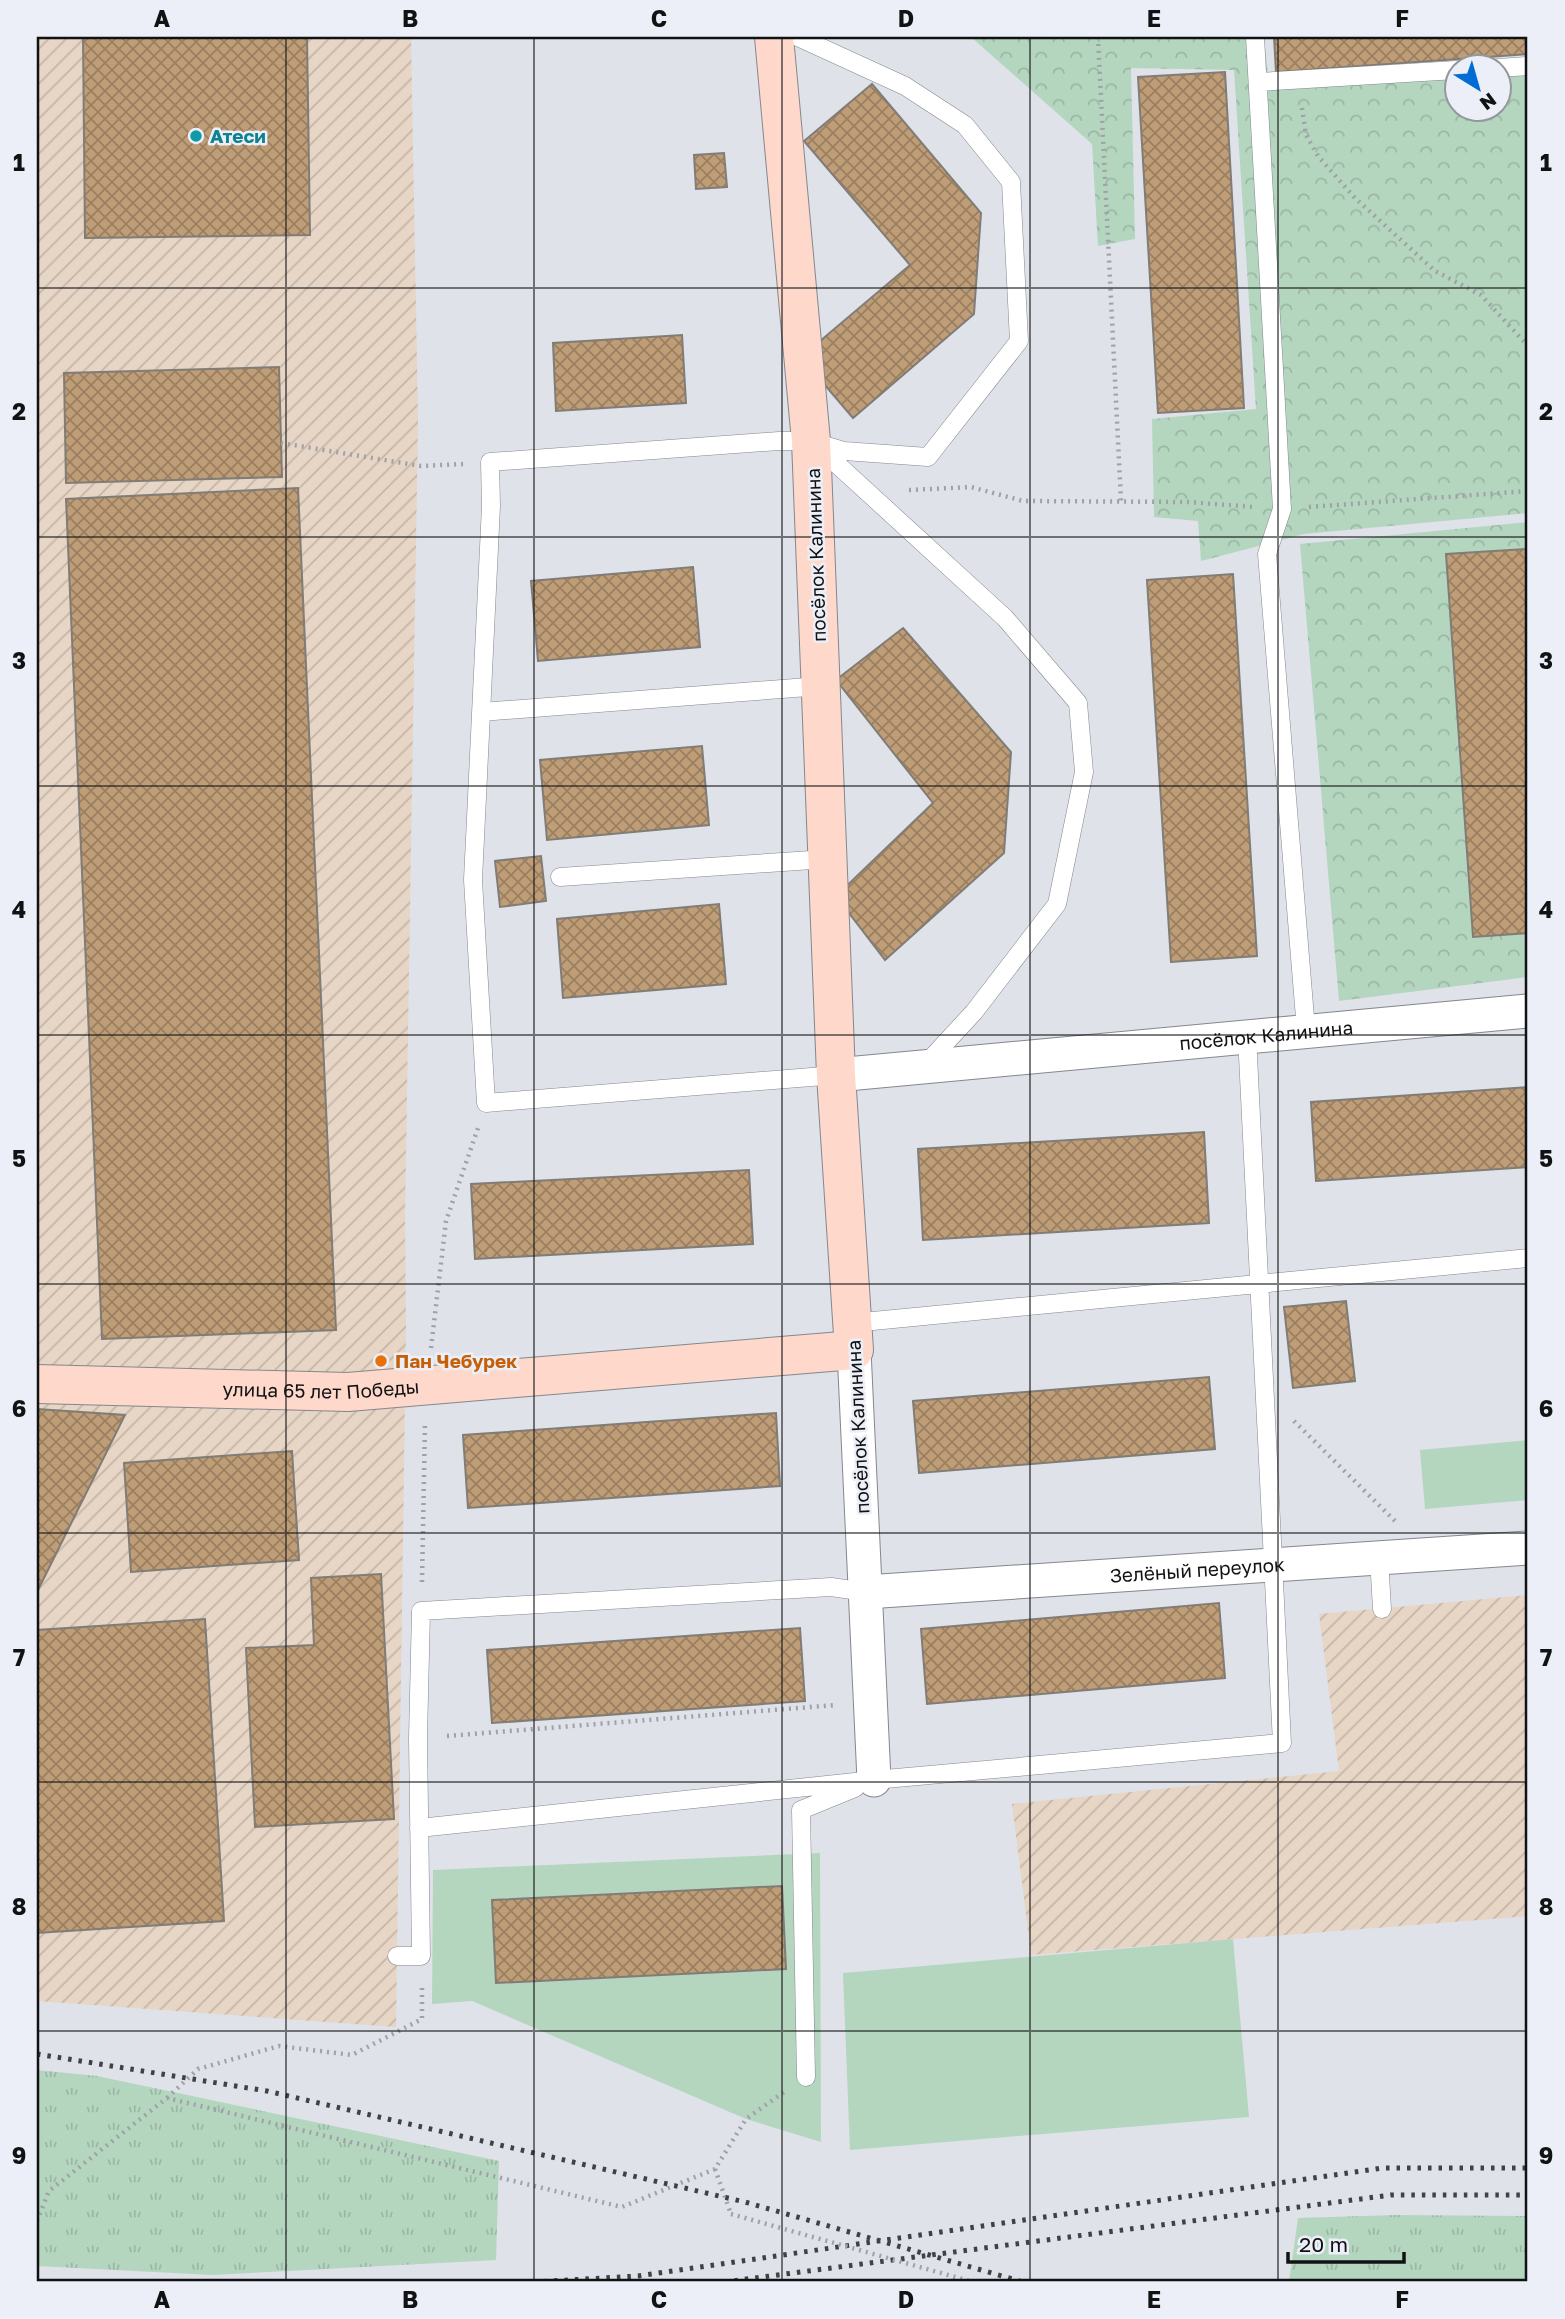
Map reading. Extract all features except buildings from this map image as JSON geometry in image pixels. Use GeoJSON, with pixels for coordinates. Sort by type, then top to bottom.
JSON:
{"type":"FeatureCollection","features":[{"type":"Feature","properties":{"kind":"street","name":"посёлок Калинина"},"geometry":{"type":"LineString","coordinates":[[774,37],[811,441],[836,1075],[853,1336],[874,1780]]}},
{"type":"Feature","properties":{"kind":"street","name":"посёлок Калинина"},"geometry":{"type":"LineString","coordinates":[[836,1075],[1528,1011]]}},
{"type":"Feature","properties":{"kind":"street","name":"улица 65 лет Победы"},"geometry":{"type":"LineString","coordinates":[[37,1384],[348,1392],[853,1336]]}},
{"type":"Feature","properties":{"kind":"street","name":"Зелёный переулок"},"geometry":{"type":"LineString","coordinates":[[866,1592],[1528,1548]]}},
{"type":"Feature","properties":{"kind":"lane"},"geometry":{"type":"LineString","coordinates":[[798,37],[905,86],[965,125],[1011,182],[1020,341],[928,457],[844,451],[811,441],[779,441],[490,463],[491,506],[473,880],[486,1103],[836,1075]]}},
{"type":"Feature","properties":{"kind":"lane"},"geometry":{"type":"LineString","coordinates":[[1255,37],[1282,509],[1267,554],[1306,1030]]}},
{"type":"Feature","properties":{"kind":"lane"},"geometry":{"type":"LineString","coordinates":[[1258,82],[1442,72]]}},
{"type":"Feature","properties":{"kind":"lane"},"geometry":{"type":"LineString","coordinates":[[811,441],[1005,618],[1078,703],[1084,772],[1057,904],[974,1012],[923,1067]]}},
{"type":"Feature","properties":{"kind":"lane"},"geometry":{"type":"LineString","coordinates":[[481,712],[821,686]]}},
{"type":"Feature","properties":{"kind":"lane"},"geometry":{"type":"LineString","coordinates":[[560,877],[827,859]]}},
{"type":"Feature","properties":{"kind":"lane"},"geometry":{"type":"LineString","coordinates":[[419,1828],[874,1780],[1282,1743],[1247,1036]]}},
{"type":"Feature","properties":{"kind":"lane"},"geometry":{"type":"LineString","coordinates":[[853,1336],[1261,1284],[1528,1258]]}},
{"type":"Feature","properties":{"kind":"lane"},"geometry":{"type":"LineString","coordinates":[[1379,1558],[1382,1609]]}},
{"type":"Feature","properties":{"kind":"lane"},"geometry":{"type":"LineString","coordinates":[[397,1956],[421,1956],[418,1738],[421,1611],[831,1587],[866,1592]]}},
{"type":"Feature","properties":{"kind":"lane"},"geometry":{"type":"LineString","coordinates":[[806,2077],[801,1810],[874,1780]]}},
{"type":"Feature","properties":{"kind":"path"},"geometry":{"type":"LineString","coordinates":[[1098,37],[1121,502]]}},
{"type":"Feature","properties":{"kind":"path"},"geometry":{"type":"LineString","coordinates":[[1299,80],[1306,135],[1318,156],[1355,198],[1395,235],[1435,271],[1481,295],[1528,346]]}},
{"type":"Feature","properties":{"kind":"path"},"geometry":{"type":"LineString","coordinates":[[281,443],[421,466],[490,463]]}},
{"type":"Feature","properties":{"kind":"path"},"geometry":{"type":"LineString","coordinates":[[863,489],[926,491],[971,487],[1023,501],[1188,502],[1282,509],[1528,491]]}},
{"type":"Feature","properties":{"kind":"path"},"geometry":{"type":"LineString","coordinates":[[421,1611],[426,1385],[446,1221],[486,1103]]}},
{"type":"Feature","properties":{"kind":"path"},"geometry":{"type":"LineString","coordinates":[[1266,1393],[1429,1555]]}},
{"type":"Feature","properties":{"kind":"path"},"geometry":{"type":"LineString","coordinates":[[418,1738],[872,1702]]}},
{"type":"Feature","properties":{"kind":"path"},"geometry":{"type":"LineString","coordinates":[[37,2221],[49,2191],[167,2098],[198,2069],[279,2046],[352,2055],[422,2019],[421,1956]]}},
{"type":"Feature","properties":{"kind":"path"},"geometry":{"type":"LineString","coordinates":[[167,2098],[622,2207],[715,2169],[746,2119],[806,2077]]}},
{"type":"Feature","properties":{"kind":"path"},"geometry":{"type":"LineString","coordinates":[[715,2169],[731,2214],[974,2282]]}},
{"type":"Feature","properties":{"kind":"shaded area"},"geometry":{"type":"Polygon","coordinates":[[[37,37],[411,37],[418,421],[405,1215],[406,1328],[396,2027],[37,2001],[37,37]]]}},
{"type":"Feature","properties":{"kind":"shaded area"},"geometry":{"type":"Polygon","coordinates":[[[1528,1595],[1528,1916],[1031,1955],[1012,1804],[1339,1771],[1319,1614],[1528,1595]]]}},
{"type":"Feature","properties":{"kind":"green space"},"geometry":{"type":"Polygon","coordinates":[[[971,37],[1264,37],[1268,75],[1442,63],[1442,122],[1512,122],[1512,58],[1528,57],[1528,513],[1304,534],[1201,561],[1198,521],[1154,517],[1152,419],[1256,409],[1234,70],[1131,68],[1135,239],[1098,246],[1092,144],[971,37]]]}},
{"type":"Feature","properties":{"kind":"green space"},"geometry":{"type":"Polygon","coordinates":[[[1528,522],[1528,549],[1447,554],[1474,937],[1528,933],[1528,977],[1339,1001],[1300,544],[1528,522]]]}},
{"type":"Feature","properties":{"kind":"green space"},"geometry":{"type":"Polygon","coordinates":[[[1528,1440],[1528,1500],[1425,1509],[1420,1450],[1528,1440]]]}},
{"type":"Feature","properties":{"kind":"green space"},"geometry":{"type":"Polygon","coordinates":[[[820,1853],[821,2142],[746,2119],[472,2001],[432,2004],[433,1870],[820,1853]]]}},
{"type":"Feature","properties":{"kind":"green space"},"geometry":{"type":"Polygon","coordinates":[[[1233,1939],[1249,2117],[850,2150],[843,1973],[1233,1939]]]}},
{"type":"Feature","properties":{"kind":"green space"},"geometry":{"type":"Polygon","coordinates":[[[37,2070],[97,2076],[499,2161],[496,2260],[212,2275],[37,2266],[37,2070]]]}},
{"type":"Feature","properties":{"kind":"green space"},"geometry":{"type":"Polygon","coordinates":[[[1396,2215],[1528,2216],[1528,2282],[1289,2282],[1298,2218],[1396,2215]]]}},
{"type":"Feature","properties":{"kind":"railway"},"geometry":{"type":"LineString","coordinates":[[37,2054],[267,2091],[745,2202],[1023,2282]]}},
{"type":"Feature","properties":{"kind":"railway"},"geometry":{"type":"LineString","coordinates":[[533,2282],[638,2276],[1382,2168],[1528,2168]]}},
{"type":"Feature","properties":{"kind":"railway"},"geometry":{"type":"LineString","coordinates":[[724,2282],[1391,2195],[1528,2195]]}},
{"type":"Feature","properties":{"kind":"place","name":"Атеси"},"geometry":{"type":"Point","coordinates":[196,136]}},
{"type":"Feature","properties":{"kind":"place","name":"Пан Чебурек"},"geometry":{"type":"Point","coordinates":[381,1361]}}]}
